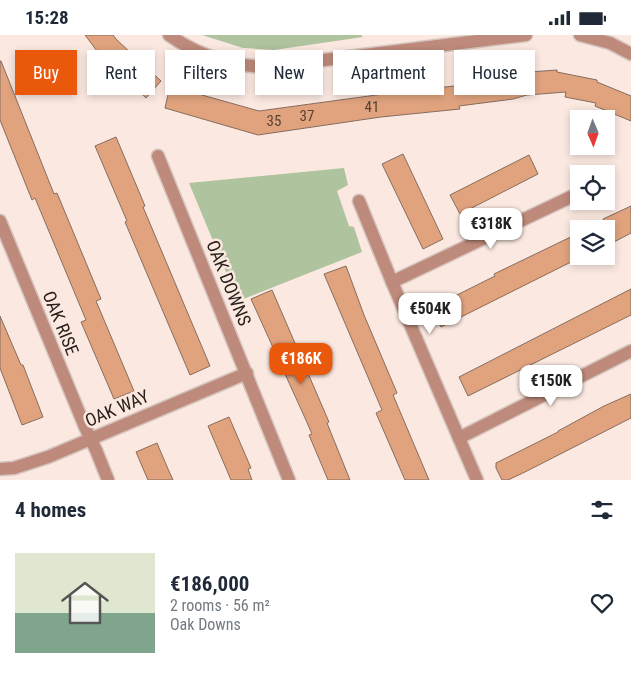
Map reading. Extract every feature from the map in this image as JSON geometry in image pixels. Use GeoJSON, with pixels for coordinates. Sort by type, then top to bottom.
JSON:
{"type":"FeatureCollection","features":[{"type":"Feature","properties":{"kind":"street"},"geometry":{"type":"LineString","coordinates":[[169,35],[198,53],[227,63],[267,67],[526,35]]}},
{"type":"Feature","properties":{"kind":"street"},"geometry":{"type":"LineString","coordinates":[[580,35],[610,43],[631,54]]}},
{"type":"Feature","properties":{"kind":"street","name":"OAK DOWNS"},"geometry":{"type":"LineString","coordinates":[[158,156],[289,480]]}},
{"type":"Feature","properties":{"kind":"street"},"geometry":{"type":"LineString","coordinates":[[392,282],[570,197]]}},
{"type":"Feature","properties":{"kind":"street"},"geometry":{"type":"LineString","coordinates":[[360,201],[392,282],[477,480]]}},
{"type":"Feature","properties":{"kind":"street","name":"OAK RISE"},"geometry":{"type":"LineString","coordinates":[[0,221],[108,480]]}},
{"type":"Feature","properties":{"kind":"street"},"geometry":{"type":"LineString","coordinates":[[459,439],[631,351]]}},
{"type":"Feature","properties":{"kind":"street","name":"OAK WAY"},"geometry":{"type":"LineString","coordinates":[[0,469],[48,457],[247,373]]}},
{"type":"Feature","properties":{"kind":"green space"},"geometry":{"type":"Polygon","coordinates":[[[202,35],[361,35],[363,37],[274,50],[243,48],[202,35]]]}},
{"type":"Feature","properties":{"kind":"green space"},"geometry":{"type":"Polygon","coordinates":[[[344,168],[348,185],[337,191],[349,226],[354,227],[362,252],[238,301],[189,183],[344,168]]]}},
{"type":"Feature","properties":{"kind":"building"},"geometry":{"type":"Polygon","coordinates":[[[85,35],[113,35],[128,50],[96,50],[85,35]]]}},
{"type":"Feature","properties":{"kind":"building"},"geometry":{"type":"Polygon","coordinates":[[[0,61],[54,194],[57,193],[101,299],[96,301],[134,391],[114,399],[81,322],[86,320],[35,198],[32,200],[0,120],[0,61]]]}},
{"type":"Feature","properties":{"kind":"building"},"geometry":{"type":"Polygon","coordinates":[[[557,70],[557,72],[597,80],[597,82],[631,96],[631,121],[615,114],[615,110],[605,110],[595,106],[596,103],[565,97],[566,92],[535,94],[535,72],[557,70]]]}},
{"type":"Feature","properties":{"kind":"building"},"geometry":{"type":"Polygon","coordinates":[[[155,75],[161,81],[155,88],[155,75]]]}},
{"type":"Feature","properties":{"kind":"building"},"geometry":{"type":"Polygon","coordinates":[[[454,86],[454,95],[527,95],[513,99],[459,106],[460,109],[381,117],[258,135],[165,108],[168,95],[202,95],[259,111],[376,95],[444,95],[444,87],[454,86]]]}},
{"type":"Feature","properties":{"kind":"building"},"geometry":{"type":"Polygon","coordinates":[[[116,137],[145,206],[143,207],[210,366],[190,375],[95,146],[116,137]]]}},
{"type":"Feature","properties":{"kind":"building"},"geometry":{"type":"Polygon","coordinates":[[[403,154],[443,239],[423,249],[382,164],[403,154]]]}},
{"type":"Feature","properties":{"kind":"building"},"geometry":{"type":"Polygon","coordinates":[[[529,155],[538,174],[460,214],[450,195],[529,155]]]}},
{"type":"Feature","properties":{"kind":"building"},"geometry":{"type":"Polygon","coordinates":[[[631,206],[631,233],[615,241],[615,220],[603,219],[631,206]]]}},
{"type":"Feature","properties":{"kind":"building"},"geometry":{"type":"Polygon","coordinates":[[[570,237],[570,262],[441,327],[431,308],[495,276],[494,274],[570,237]]]}},
{"type":"Feature","properties":{"kind":"building"},"geometry":{"type":"Polygon","coordinates":[[[346,266],[364,315],[397,393],[393,395],[429,480],[405,480],[376,413],[382,410],[324,274],[346,266]]]}},
{"type":"Feature","properties":{"kind":"building"},"geometry":{"type":"Polygon","coordinates":[[[631,289],[631,315],[468,396],[459,377],[631,289]]]}},
{"type":"Feature","properties":{"kind":"building"},"geometry":{"type":"Polygon","coordinates":[[[272,290],[329,422],[327,423],[350,480],[328,480],[309,435],[312,434],[251,299],[272,290]]]}},
{"type":"Feature","properties":{"kind":"building"},"geometry":{"type":"Polygon","coordinates":[[[0,316],[21,365],[23,365],[43,417],[22,425],[0,368],[0,316]]]}},
{"type":"Feature","properties":{"kind":"building"},"geometry":{"type":"Polygon","coordinates":[[[631,394],[631,418],[525,472],[508,480],[502,480],[496,468],[496,463],[558,432],[604,406],[631,394]]]}},
{"type":"Feature","properties":{"kind":"building"},"geometry":{"type":"Polygon","coordinates":[[[229,417],[251,468],[248,469],[252,480],[231,480],[208,426],[229,417]]]}},
{"type":"Feature","properties":{"kind":"building"},"geometry":{"type":"Polygon","coordinates":[[[157,443],[173,480],[148,480],[136,452],[157,443]]]}}]}
